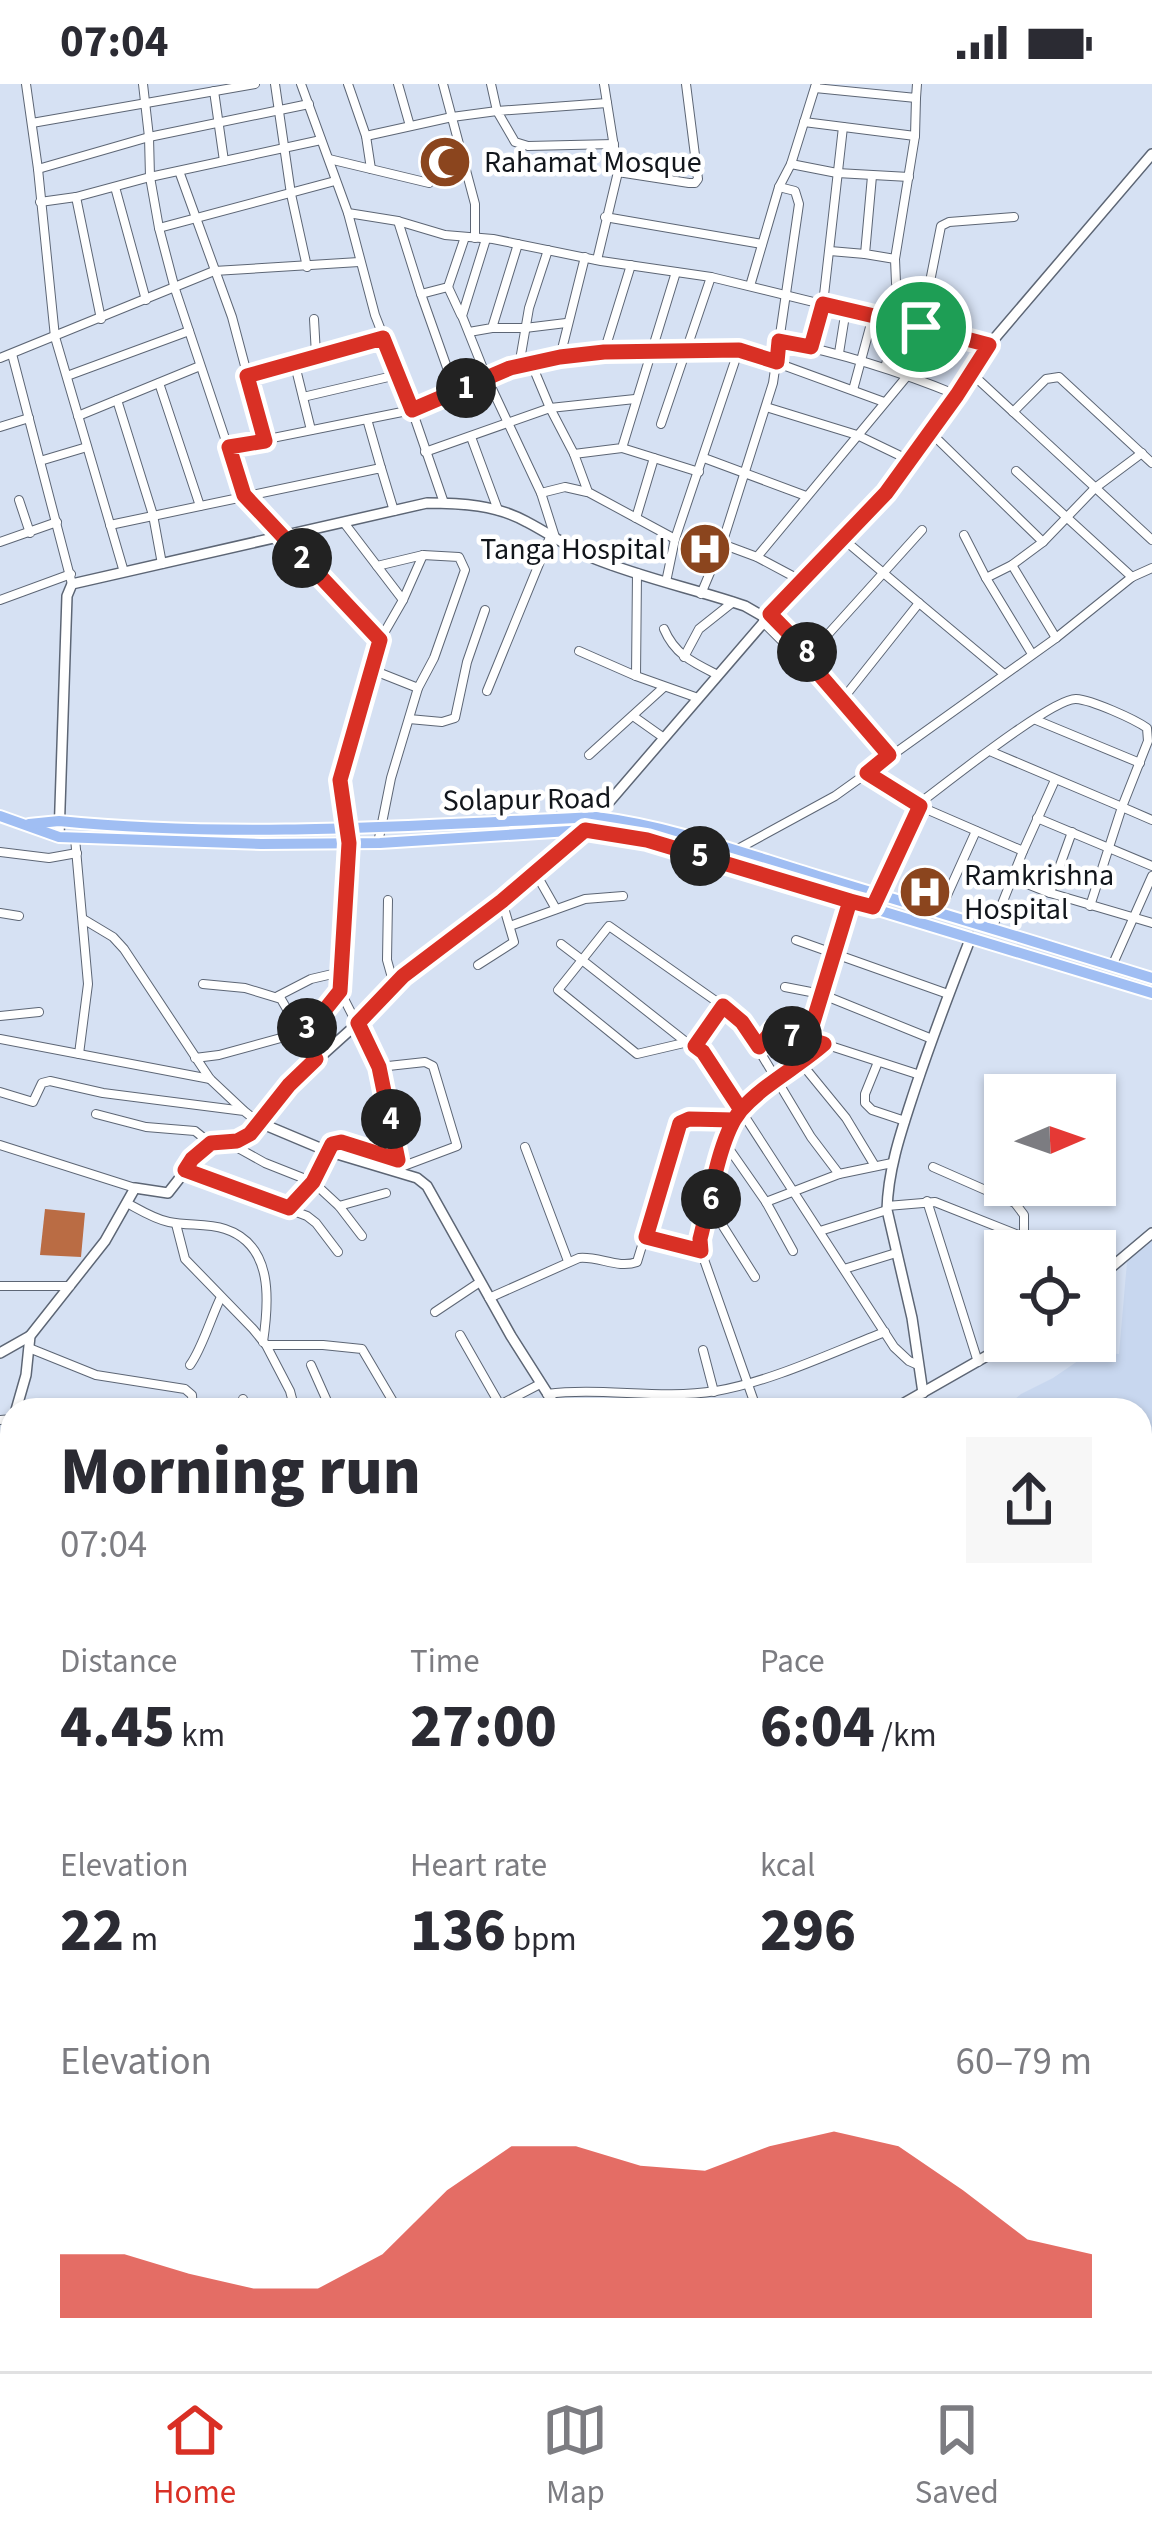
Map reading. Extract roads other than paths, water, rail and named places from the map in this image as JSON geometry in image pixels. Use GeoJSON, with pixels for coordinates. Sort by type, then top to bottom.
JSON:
{"type":"FeatureCollection","features":[{"type":"Feature","properties":{"kind":"main road","name":"Solapur Road"},"geometry":{"type":"LineString","coordinates":[[0,816],[58,837],[262,844],[378,843],[585,830],[647,840],[850,901],[939,913],[1152,978]]}},
{"type":"Feature","properties":{"kind":"main road","name":"Solapur Road"},"geometry":{"type":"LineString","coordinates":[[26,824],[379,829],[596,817],[651,826],[735,851],[971,937],[1152,993]]}},
{"type":"Feature","properties":{"kind":"street"},"geometry":{"type":"LineString","coordinates":[[26,84],[55,337],[124,572]]}},
{"type":"Feature","properties":{"kind":"street"},"geometry":{"type":"LineString","coordinates":[[142,84],[159,227],[244,495],[380,640]]}},
{"type":"Feature","properties":{"kind":"street"},"geometry":{"type":"LineString","coordinates":[[32,123],[255,84]]}},
{"type":"Feature","properties":{"kind":"street"},"geometry":{"type":"LineString","coordinates":[[275,84],[290,194],[307,267]]}},
{"type":"Feature","properties":{"kind":"street"},"geometry":{"type":"LineString","coordinates":[[301,84],[348,213],[383,338],[444,503]]}},
{"type":"Feature","properties":{"kind":"street"},"geometry":{"type":"LineString","coordinates":[[348,84],[366,136],[370,169]]}},
{"type":"Feature","properties":{"kind":"street"},"geometry":{"type":"LineString","coordinates":[[398,84],[410,126]]}},
{"type":"Feature","properties":{"kind":"street"},"geometry":{"type":"LineString","coordinates":[[443,84],[475,203],[475,238],[462,316]]}},
{"type":"Feature","properties":{"kind":"street"},"geometry":{"type":"LineString","coordinates":[[490,84],[497,112],[514,142],[528,146],[614,144]]}},
{"type":"Feature","properties":{"kind":"street"},"geometry":{"type":"LineString","coordinates":[[597,260],[618,172],[604,84]]}},
{"type":"Feature","properties":{"kind":"street"},"geometry":{"type":"LineString","coordinates":[[618,172],[695,183],[698,175],[686,84]]}},
{"type":"Feature","properties":{"kind":"street"},"geometry":{"type":"LineString","coordinates":[[917,84],[915,136],[896,259],[896,283],[917,326]]}},
{"type":"Feature","properties":{"kind":"street"},"geometry":{"type":"LineString","coordinates":[[750,286],[778,188],[791,164],[816,86],[916,98]]}},
{"type":"Feature","properties":{"kind":"street"},"geometry":{"type":"LineString","coordinates":[[214,91],[224,161]]}},
{"type":"Feature","properties":{"kind":"street"},"geometry":{"type":"LineString","coordinates":[[366,136],[452,117],[607,103]]}},
{"type":"Feature","properties":{"kind":"street"},"geometry":{"type":"LineString","coordinates":[[38,169],[149,137],[309,104]]}},
{"type":"Feature","properties":{"kind":"street"},"geometry":{"type":"LineString","coordinates":[[804,122],[915,136]]}},
{"type":"Feature","properties":{"kind":"street"},"geometry":{"type":"LineString","coordinates":[[811,347],[823,304],[842,127]]}},
{"type":"Feature","properties":{"kind":"street"},"geometry":{"type":"LineString","coordinates":[[40,202],[321,140]]}},
{"type":"Feature","properties":{"kind":"street"},"geometry":{"type":"LineString","coordinates":[[0,1145],[135,1188],[168,1192],[192,1159],[211,1143],[250,1134],[289,1085],[394,985],[585,830],[766,618],[886,493],[989,345],[1152,154]]}},
{"type":"Feature","properties":{"kind":"street"},"geometry":{"type":"LineString","coordinates":[[328,158],[430,183]]}},
{"type":"Feature","properties":{"kind":"street"},"geometry":{"type":"LineString","coordinates":[[791,164],[837,173],[909,177]]}},
{"type":"Feature","properties":{"kind":"street"},"geometry":{"type":"LineString","coordinates":[[178,171],[232,316],[265,441]]}},
{"type":"Feature","properties":{"kind":"street"},"geometry":{"type":"LineString","coordinates":[[865,254],[872,176]]}},
{"type":"Feature","properties":{"kind":"street"},"geometry":{"type":"LineString","coordinates":[[159,227],[335,181]]}},
{"type":"Feature","properties":{"kind":"street"},"geometry":{"type":"LineString","coordinates":[[115,187],[146,300]]}},
{"type":"Feature","properties":{"kind":"street"},"geometry":{"type":"LineString","coordinates":[[700,594],[722,544],[777,362],[799,196],[778,188]]}},
{"type":"Feature","properties":{"kind":"street"},"geometry":{"type":"LineString","coordinates":[[76,197],[101,319]]}},
{"type":"Feature","properties":{"kind":"street"},"geometry":{"type":"LineString","coordinates":[[348,213],[398,220],[445,235],[711,277],[989,345]]}},
{"type":"Feature","properties":{"kind":"street"},"geometry":{"type":"LineString","coordinates":[[605,217],[762,244]]}},
{"type":"Feature","properties":{"kind":"street"},"geometry":{"type":"LineString","coordinates":[[917,326],[941,226],[1014,217]]}},
{"type":"Feature","properties":{"kind":"street"},"geometry":{"type":"LineString","coordinates":[[398,220],[457,393]]}},
{"type":"Feature","properties":{"kind":"street"},"geometry":{"type":"LineString","coordinates":[[421,294],[448,287],[475,238]]}},
{"type":"Feature","properties":{"kind":"street"},"geometry":{"type":"LineString","coordinates":[[492,328],[518,244]]}},
{"type":"Feature","properties":{"kind":"street"},"geometry":{"type":"LineString","coordinates":[[519,366],[548,250]]}},
{"type":"Feature","properties":{"kind":"street"},"geometry":{"type":"LineString","coordinates":[[830,251],[896,259]]}},
{"type":"Feature","properties":{"kind":"street"},"geometry":{"type":"LineString","coordinates":[[560,357],[584,257]]}},
{"type":"Feature","properties":{"kind":"street"},"geometry":{"type":"LineString","coordinates":[[0,358],[214,271],[359,262]]}},
{"type":"Feature","properties":{"kind":"street"},"geometry":{"type":"LineString","coordinates":[[604,352],[631,265]]}},
{"type":"Feature","properties":{"kind":"street"},"geometry":{"type":"LineString","coordinates":[[622,448],[676,272]]}},
{"type":"Feature","properties":{"kind":"street"},"geometry":{"type":"LineString","coordinates":[[661,424],[711,277]]}},
{"type":"Feature","properties":{"kind":"street"},"geometry":{"type":"LineString","coordinates":[[448,287],[541,493],[553,539],[487,691]]}},
{"type":"Feature","properties":{"kind":"street"},"geometry":{"type":"LineString","coordinates":[[839,353],[846,309]]}},
{"type":"Feature","properties":{"kind":"street"},"geometry":{"type":"LineString","coordinates":[[853,390],[873,316]]}},
{"type":"Feature","properties":{"kind":"street"},"geometry":{"type":"LineString","coordinates":[[314,319],[316,355]]}},
{"type":"Feature","properties":{"kind":"street"},"geometry":{"type":"LineString","coordinates":[[886,368],[897,321]]}},
{"type":"Feature","properties":{"kind":"street"},"geometry":{"type":"LineString","coordinates":[[469,332],[566,323]]}},
{"type":"Feature","properties":{"kind":"street"},"geometry":{"type":"LineString","coordinates":[[67,376],[189,331]]}},
{"type":"Feature","properties":{"kind":"street"},"geometry":{"type":"LineString","coordinates":[[247,376],[383,338]]}},
{"type":"Feature","properties":{"kind":"street"},"geometry":{"type":"LineString","coordinates":[[779,341],[839,353],[957,395]]}},
{"type":"Feature","properties":{"kind":"street"},"geometry":{"type":"LineString","coordinates":[[666,583],[675,539],[739,350]]}},
{"type":"Feature","properties":{"kind":"street"},"geometry":{"type":"LineString","coordinates":[[229,447],[412,410],[519,366],[604,352],[739,350],[884,402]]}},
{"type":"Feature","properties":{"kind":"street"},"geometry":{"type":"LineString","coordinates":[[12,354],[71,579],[58,837]]}},
{"type":"Feature","properties":{"kind":"street"},"geometry":{"type":"LineString","coordinates":[[294,361],[311,430]]}},
{"type":"Feature","properties":{"kind":"street"},"geometry":{"type":"LineString","coordinates":[[532,364],[588,492]]}},
{"type":"Feature","properties":{"kind":"street"},"geometry":{"type":"LineString","coordinates":[[78,416],[200,366]]}},
{"type":"Feature","properties":{"kind":"street"},"geometry":{"type":"LineString","coordinates":[[971,373],[1152,540]]}},
{"type":"Feature","properties":{"kind":"street"},"geometry":{"type":"LineString","coordinates":[[304,397],[397,375]]}},
{"type":"Feature","properties":{"kind":"street"},"geometry":{"type":"LineString","coordinates":[[757,556],[908,375]]}},
{"type":"Feature","properties":{"kind":"street"},"geometry":{"type":"LineString","coordinates":[[1013,412],[1046,379],[1059,377],[1152,463]]}},
{"type":"Feature","properties":{"kind":"street"},"geometry":{"type":"LineString","coordinates":[[159,383],[200,506]]}},
{"type":"Feature","properties":{"kind":"street"},"geometry":{"type":"LineString","coordinates":[[425,452],[550,408],[635,399]]}},
{"type":"Feature","properties":{"kind":"street"},"geometry":{"type":"LineString","coordinates":[[117,400],[153,515],[162,564]]}},
{"type":"Feature","properties":{"kind":"street"},"geometry":{"type":"LineString","coordinates":[[766,406],[857,435],[909,460]]}},
{"type":"Feature","properties":{"kind":"street"},"geometry":{"type":"LineString","coordinates":[[0,427],[28,418]]}},
{"type":"Feature","properties":{"kind":"street"},"geometry":{"type":"LineString","coordinates":[[368,418],[394,511]]}},
{"type":"Feature","properties":{"kind":"street"},"geometry":{"type":"LineString","coordinates":[[930,432],[1042,542]]}},
{"type":"Feature","properties":{"kind":"street"},"geometry":{"type":"LineString","coordinates":[[471,437],[498,510]]}},
{"type":"Feature","properties":{"kind":"street"},"geometry":{"type":"LineString","coordinates":[[40,461],[87,447]]}},
{"type":"Feature","properties":{"kind":"street"},"geometry":{"type":"LineString","coordinates":[[574,454],[622,448],[699,472]]}},
{"type":"Feature","properties":{"kind":"street"},"geometry":{"type":"LineString","coordinates":[[986,578],[1042,542],[1095,488],[1142,453]]}},
{"type":"Feature","properties":{"kind":"street"},"geometry":{"type":"LineString","coordinates":[[635,518],[654,458]]}},
{"type":"Feature","properties":{"kind":"street"},"geometry":{"type":"LineString","coordinates":[[704,458],[806,496]]}},
{"type":"Feature","properties":{"kind":"street"},"geometry":{"type":"LineString","coordinates":[[110,525],[381,468]]}},
{"type":"Feature","properties":{"kind":"street"},"geometry":{"type":"LineString","coordinates":[[1016,471],[1132,577]]}},
{"type":"Feature","properties":{"kind":"street"},"geometry":{"type":"LineString","coordinates":[[541,493],[565,488],[588,492],[675,539]]}},
{"type":"Feature","properties":{"kind":"street"},"geometry":{"type":"LineString","coordinates":[[19,500],[30,532]]}},
{"type":"Feature","properties":{"kind":"street"},"geometry":{"type":"LineString","coordinates":[[0,599],[71,579],[162,564],[428,503],[498,510],[596,559],[733,602],[766,618],[889,755]]}},
{"type":"Feature","properties":{"kind":"street"},"geometry":{"type":"LineString","coordinates":[[0,542],[57,522]]}},
{"type":"Feature","properties":{"kind":"street"},"geometry":{"type":"LineString","coordinates":[[345,524],[403,600]]}},
{"type":"Feature","properties":{"kind":"street"},"geometry":{"type":"LineString","coordinates":[[809,661],[922,530]]}},
{"type":"Feature","properties":{"kind":"street"},"geometry":{"type":"LineString","coordinates":[[964,536],[1032,654]]}},
{"type":"Feature","properties":{"kind":"street"},"geometry":{"type":"LineString","coordinates":[[842,538],[1004,674]]}},
{"type":"Feature","properties":{"kind":"street"},"geometry":{"type":"LineString","coordinates":[[722,544],[802,580]]}},
{"type":"Feature","properties":{"kind":"street"},"geometry":{"type":"LineString","coordinates":[[377,566],[423,556],[459,557],[465,570],[434,658],[418,688],[378,843]]}},
{"type":"Feature","properties":{"kind":"street"},"geometry":{"type":"LineString","coordinates":[[397,1166],[379,1067],[340,991],[349,843],[342,770],[380,640],[423,556]]}},
{"type":"Feature","properties":{"kind":"street"},"geometry":{"type":"LineString","coordinates":[[1012,565],[1056,638]]}},
{"type":"Feature","properties":{"kind":"street"},"geometry":{"type":"LineString","coordinates":[[735,851],[835,796],[1056,638],[1132,577],[1152,568]]}},
{"type":"Feature","properties":{"kind":"street"},"geometry":{"type":"LineString","coordinates":[[636,676],[637,573]]}},
{"type":"Feature","properties":{"kind":"street"},"geometry":{"type":"LineString","coordinates":[[684,657],[699,629],[733,602]]}},
{"type":"Feature","properties":{"kind":"street"},"geometry":{"type":"LineString","coordinates":[[842,700],[920,603]]}},
{"type":"Feature","properties":{"kind":"street"},"geometry":{"type":"LineString","coordinates":[[409,719],[442,722],[455,718],[466,662],[484,610]]}},
{"type":"Feature","properties":{"kind":"street"},"geometry":{"type":"LineString","coordinates":[[664,629],[684,657],[718,675]]}},
{"type":"Feature","properties":{"kind":"street"},"geometry":{"type":"LineString","coordinates":[[579,651],[698,698]]}},
{"type":"Feature","properties":{"kind":"street"},"geometry":{"type":"LineString","coordinates":[[370,669],[418,688]]}},
{"type":"Feature","properties":{"kind":"street"},"geometry":{"type":"LineString","coordinates":[[590,754],[664,686]]}},
{"type":"Feature","properties":{"kind":"street"},"geometry":{"type":"LineString","coordinates":[[876,901],[918,806],[1034,720],[1071,699],[1080,699],[1147,728],[1148,741],[1090,906]]}},
{"type":"Feature","properties":{"kind":"street"},"geometry":{"type":"LineString","coordinates":[[633,716],[664,738]]}},
{"type":"Feature","properties":{"kind":"street"},"geometry":{"type":"LineString","coordinates":[[1034,720],[1139,764]]}},
{"type":"Feature","properties":{"kind":"street"},"geometry":{"type":"LineString","coordinates":[[990,752],[1152,820]]}},
{"type":"Feature","properties":{"kind":"street"},"geometry":{"type":"LineString","coordinates":[[867,773],[918,806],[1023,851]]}},
{"type":"Feature","properties":{"kind":"street"},"geometry":{"type":"LineString","coordinates":[[992,929],[1055,780]]}},
{"type":"Feature","properties":{"kind":"street"},"geometry":{"type":"LineString","coordinates":[[1037,818],[1152,866]]}},
{"type":"Feature","properties":{"kind":"street"},"geometry":{"type":"LineString","coordinates":[[939,913],[976,831]]}},
{"type":"Feature","properties":{"kind":"street"},"geometry":{"type":"LineString","coordinates":[[1050,893],[1072,832]]}},
{"type":"Feature","properties":{"kind":"street"},"geometry":{"type":"LineString","coordinates":[[75,838],[88,984],[79,1054]]}},
{"type":"Feature","properties":{"kind":"street"},"geometry":{"type":"LineString","coordinates":[[0,851],[49,858],[77,853]]}},
{"type":"Feature","properties":{"kind":"street"},"geometry":{"type":"LineString","coordinates":[[536,872],[556,909]]}},
{"type":"Feature","properties":{"kind":"street"},"geometry":{"type":"LineString","coordinates":[[1112,966],[1152,876]]}},
{"type":"Feature","properties":{"kind":"street"},"geometry":{"type":"LineString","coordinates":[[1012,878],[1152,923]]}},
{"type":"Feature","properties":{"kind":"street"},"geometry":{"type":"LineString","coordinates":[[510,926],[585,899],[623,896]]}},
{"type":"Feature","properties":{"kind":"street"},"geometry":{"type":"LineString","coordinates":[[388,900],[387,960],[394,985]]}},
{"type":"Feature","properties":{"kind":"street"},"geometry":{"type":"LineString","coordinates":[[478,965],[514,942],[502,901]]}},
{"type":"Feature","properties":{"kind":"street"},"geometry":{"type":"LineString","coordinates":[[808,1039],[850,901]]}},
{"type":"Feature","properties":{"kind":"street"},"geometry":{"type":"LineString","coordinates":[[0,913],[20,916]]}},
{"type":"Feature","properties":{"kind":"street"},"geometry":{"type":"LineString","coordinates":[[83,919],[124,949],[220,1092],[258,1122],[327,1151],[397,1166],[427,1186],[549,1398]]}},
{"type":"Feature","properties":{"kind":"street"},"geometry":{"type":"LineString","coordinates":[[723,1006],[690,1044],[637,1054],[558,990],[609,926],[723,1006],[742,1022],[811,1137],[839,1174]]}},
{"type":"Feature","properties":{"kind":"street"},"geometry":{"type":"LineString","coordinates":[[923,1393],[887,1208],[892,1163],[905,1121],[971,937]]}},
{"type":"Feature","properties":{"kind":"street"},"geometry":{"type":"LineString","coordinates":[[796,940],[948,994]]}},
{"type":"Feature","properties":{"kind":"street"},"geometry":{"type":"LineString","coordinates":[[561,944],[703,1052],[884,1332],[918,1365]]}},
{"type":"Feature","properties":{"kind":"street"},"geometry":{"type":"LineString","coordinates":[[277,997],[311,979],[340,972]]}},
{"type":"Feature","properties":{"kind":"street"},"geometry":{"type":"LineString","coordinates":[[203,984],[245,988],[284,1001],[316,1059]]}},
{"type":"Feature","properties":{"kind":"street"},"geometry":{"type":"LineString","coordinates":[[785,987],[821,994],[932,1039]]}},
{"type":"Feature","properties":{"kind":"street"},"geometry":{"type":"LineString","coordinates":[[195,1058],[299,1033],[316,1021],[340,991]]}},
{"type":"Feature","properties":{"kind":"street"},"geometry":{"type":"LineString","coordinates":[[0,1016],[39,1012]]}},
{"type":"Feature","properties":{"kind":"street"},"geometry":{"type":"LineString","coordinates":[[759,1047],[772,1031],[920,1075]]}},
{"type":"Feature","properties":{"kind":"street"},"geometry":{"type":"LineString","coordinates":[[0,1039],[210,1079]]}},
{"type":"Feature","properties":{"kind":"street"},"geometry":{"type":"LineString","coordinates":[[753,1398],[700,1239],[734,1120],[824,1044]]}},
{"type":"Feature","properties":{"kind":"street"},"geometry":{"type":"LineString","coordinates":[[379,1067],[424,1062],[433,1066],[458,1146],[397,1166]]}},
{"type":"Feature","properties":{"kind":"street"},"geometry":{"type":"LineString","coordinates":[[878,1063],[865,1103],[872,1111],[905,1121]]}},
{"type":"Feature","properties":{"kind":"street"},"geometry":{"type":"LineString","coordinates":[[801,1064],[846,1118],[875,1166]]}},
{"type":"Feature","properties":{"kind":"street"},"geometry":{"type":"LineString","coordinates":[[0,1092],[33,1102],[42,1083],[50,1081],[103,1093],[244,1111]]}},
{"type":"Feature","properties":{"kind":"street"},"geometry":{"type":"LineString","coordinates":[[96,1114],[146,1127],[195,1131],[211,1143]]}},
{"type":"Feature","properties":{"kind":"street"},"geometry":{"type":"LineString","coordinates":[[489,1298],[568,1261],[588,1257],[632,1264],[640,1257],[680,1123],[734,1120]]}},
{"type":"Feature","properties":{"kind":"street"},"geometry":{"type":"LineString","coordinates":[[227,1142],[313,1182],[362,1236]]}},
{"type":"Feature","properties":{"kind":"street"},"geometry":{"type":"LineString","coordinates":[[725,1143],[793,1250]]}},
{"type":"Feature","properties":{"kind":"street"},"geometry":{"type":"LineString","coordinates":[[525,1147],[568,1261]]}},
{"type":"Feature","properties":{"kind":"street"},"geometry":{"type":"LineString","coordinates":[[289,1208],[313,1182],[327,1151]]}},
{"type":"Feature","properties":{"kind":"street"},"geometry":{"type":"LineString","coordinates":[[766,1202],[839,1174],[892,1163]]}},
{"type":"Feature","properties":{"kind":"street"},"geometry":{"type":"LineString","coordinates":[[933,1167],[1015,1203],[1024,1215],[1024,1230]]}},
{"type":"Feature","properties":{"kind":"street"},"geometry":{"type":"LineString","coordinates":[[185,1170],[289,1208],[316,1223],[338,1252]]}},
{"type":"Feature","properties":{"kind":"street"},"geometry":{"type":"LineString","coordinates":[[19,1398],[29,1342],[105,1241],[135,1188]]}},
{"type":"Feature","properties":{"kind":"street"},"geometry":{"type":"LineString","coordinates":[[339,1206],[386,1193]]}},
{"type":"Feature","properties":{"kind":"street"},"geometry":{"type":"LineString","coordinates":[[820,1232],[887,1208],[927,1201],[1005,1230]]}},
{"type":"Feature","properties":{"kind":"street"},"geometry":{"type":"LineString","coordinates":[[927,1201],[978,1362]]}},
{"type":"Feature","properties":{"kind":"street"},"geometry":{"type":"LineString","coordinates":[[127,1203],[161,1220],[223,1228],[249,1244],[266,1279],[264,1344]]}},
{"type":"Feature","properties":{"kind":"street"},"geometry":{"type":"LineString","coordinates":[[710,1204],[754,1276]]}},
{"type":"Feature","properties":{"kind":"street"},"geometry":{"type":"LineString","coordinates":[[176,1223],[185,1259],[264,1344],[291,1398]]}},
{"type":"Feature","properties":{"kind":"street"},"geometry":{"type":"LineString","coordinates":[[1116,1263],[1152,1233]]}},
{"type":"Feature","properties":{"kind":"street"},"geometry":{"type":"LineString","coordinates":[[646,1237],[701,1251]]}},
{"type":"Feature","properties":{"kind":"street"},"geometry":{"type":"LineString","coordinates":[[844,1268],[896,1253]]}},
{"type":"Feature","properties":{"kind":"street"},"geometry":{"type":"LineString","coordinates":[[435,1312],[480,1282]]}},
{"type":"Feature","properties":{"kind":"street"},"geometry":{"type":"LineString","coordinates":[[0,1286],[71,1286]]}},
{"type":"Feature","properties":{"kind":"street"},"geometry":{"type":"LineString","coordinates":[[190,1365],[221,1297]]}},
{"type":"Feature","properties":{"kind":"street"},"geometry":{"type":"LineString","coordinates":[[519,1398],[543,1389],[714,1391],[884,1332]]}},
{"type":"Feature","properties":{"kind":"street"},"geometry":{"type":"LineString","coordinates":[[460,1335],[491,1398]]}},
{"type":"Feature","properties":{"kind":"street"},"geometry":{"type":"LineString","coordinates":[[0,1353],[29,1342],[96,1375],[185,1388],[192,1398]]}},
{"type":"Feature","properties":{"kind":"street"},"geometry":{"type":"LineString","coordinates":[[264,1344],[359,1348],[391,1398]]}},
{"type":"Feature","properties":{"kind":"street"},"geometry":{"type":"LineString","coordinates":[[703,1350],[714,1391]]}},
{"type":"Feature","properties":{"kind":"street"},"geometry":{"type":"LineString","coordinates":[[914,1398],[984,1358]]}},
{"type":"Feature","properties":{"kind":"street"},"geometry":{"type":"LineString","coordinates":[[311,1365],[326,1398]]}},
{"type":"Feature","properties":{"kind":"place","name":"Rahamat Mosque"},"geometry":{"type":"Point","coordinates":[445,162]}},
{"type":"Feature","properties":{"kind":"place","name":"Tanga Hospital"},"geometry":{"type":"Point","coordinates":[705,549]}},
{"type":"Feature","properties":{"kind":"place","name":"Ramkrishna Hospital"},"geometry":{"type":"Point","coordinates":[925,892]}}]}
